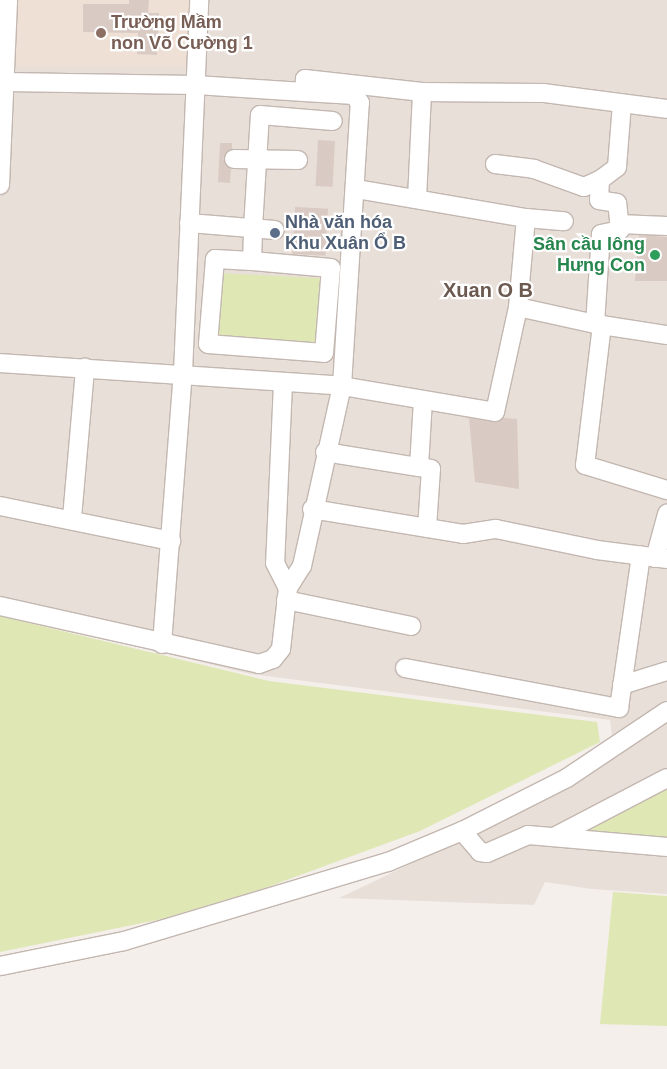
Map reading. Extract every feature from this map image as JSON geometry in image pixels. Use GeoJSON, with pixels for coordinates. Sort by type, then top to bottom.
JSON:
{"type":"FeatureCollection","features":[{"type":"Feature","properties":{"kind":"street"},"geometry":{"type":"LineString","coordinates":[[0,185],[8,0]]}},
{"type":"Feature","properties":{"kind":"street"},"geometry":{"type":"LineString","coordinates":[[162,644],[183,373],[199,0]]}},
{"type":"Feature","properties":{"kind":"street"},"geometry":{"type":"LineString","coordinates":[[304,92],[305,79],[422,92],[544,93],[667,109]]}},
{"type":"Feature","properties":{"kind":"street"},"geometry":{"type":"LineString","coordinates":[[0,606],[162,644],[260,664],[269,661],[282,649],[287,594],[302,566],[312,509],[342,386],[356,189],[359,98],[304,92],[196,85],[5,82]]}},
{"type":"Feature","properties":{"kind":"street"},"geometry":{"type":"LineString","coordinates":[[417,199],[422,92]]}},
{"type":"Feature","properties":{"kind":"street"},"geometry":{"type":"LineString","coordinates":[[495,164],[534,169],[584,187],[600,180],[617,167],[622,104]]}},
{"type":"Feature","properties":{"kind":"street"},"geometry":{"type":"LineString","coordinates":[[252,262],[260,115],[333,121]]}},
{"type":"Feature","properties":{"kind":"street"},"geometry":{"type":"LineString","coordinates":[[234,159],[298,160]]}},
{"type":"Feature","properties":{"kind":"street"},"geometry":{"type":"LineString","coordinates":[[600,180],[599,200],[617,203],[620,230],[601,234],[598,325],[585,464],[667,490]]}},
{"type":"Feature","properties":{"kind":"street"},"geometry":{"type":"LineString","coordinates":[[356,189],[526,218],[564,220]]}},
{"type":"Feature","properties":{"kind":"street"},"geometry":{"type":"LineString","coordinates":[[0,363],[183,373],[283,383],[342,386],[495,412],[518,307],[526,218]]}},
{"type":"Feature","properties":{"kind":"street"},"geometry":{"type":"LineString","coordinates":[[189,223],[275,230]]}},
{"type":"Feature","properties":{"kind":"street"},"geometry":{"type":"LineString","coordinates":[[619,224],[667,226]]}},
{"type":"Feature","properties":{"kind":"street"},"geometry":{"type":"LineString","coordinates":[[215,259],[252,262],[331,268],[324,353],[208,344],[215,259]]}},
{"type":"Feature","properties":{"kind":"street"},"geometry":{"type":"LineString","coordinates":[[518,307],[598,325],[667,335]]}},
{"type":"Feature","properties":{"kind":"street"},"geometry":{"type":"LineString","coordinates":[[72,518],[84,368]]}},
{"type":"Feature","properties":{"kind":"street"},"geometry":{"type":"LineString","coordinates":[[283,383],[275,563],[287,594]]}},
{"type":"Feature","properties":{"kind":"street"},"geometry":{"type":"LineString","coordinates":[[419,467],[423,400]]}},
{"type":"Feature","properties":{"kind":"street"},"geometry":{"type":"LineString","coordinates":[[325,452],[431,469],[427,528]]}},
{"type":"Feature","properties":{"kind":"street"},"geometry":{"type":"LineString","coordinates":[[0,506],[72,518],[171,541]]}},
{"type":"Feature","properties":{"kind":"street"},"geometry":{"type":"LineString","coordinates":[[312,509],[463,534],[496,529],[654,558]]}},
{"type":"Feature","properties":{"kind":"street"},"geometry":{"type":"LineString","coordinates":[[405,668],[619,708],[622,685],[667,514]]}},
{"type":"Feature","properties":{"kind":"street"},"geometry":{"type":"LineString","coordinates":[[287,594],[411,626]]}},
{"type":"Feature","properties":{"kind":"street"},"geometry":{"type":"LineString","coordinates":[[622,685],[667,671]]}},
{"type":"Feature","properties":{"kind":"street"},"geometry":{"type":"LineString","coordinates":[[0,966],[124,941],[388,862],[462,831],[567,778],[667,711]]}},
{"type":"Feature","properties":{"kind":"street"},"geometry":{"type":"LineString","coordinates":[[554,838],[667,778]]}},
{"type":"Feature","properties":{"kind":"street"},"geometry":{"type":"LineString","coordinates":[[462,831],[480,852],[487,853],[528,834],[554,838],[667,847]]}},
{"type":"Feature","properties":{"kind":"shaded area"},"geometry":{"type":"Polygon","coordinates":[[[0,0],[667,0],[667,894],[591,889],[545,882],[534,905],[339,898],[448,846],[614,754],[610,720],[250,674],[0,613],[0,0]]]}},
{"type":"Feature","properties":{"kind":"shaded area","name":"Trường Mầm non Võ Cường 1"},"geometry":{"type":"Polygon","coordinates":[[[15,0],[189,0],[189,67],[15,67],[15,0]]]}},
{"type":"Feature","properties":{"kind":"green space"},"geometry":{"type":"Polygon","coordinates":[[[220,273],[326,279],[322,345],[216,340],[220,273]]]}},
{"type":"Feature","properties":{"kind":"green space"},"geometry":{"type":"Polygon","coordinates":[[[0,616],[269,681],[597,722],[600,742],[420,831],[265,888],[162,919],[0,952],[0,616]]]}},
{"type":"Feature","properties":{"kind":"green space"},"geometry":{"type":"Polygon","coordinates":[[[667,784],[667,839],[588,832],[586,827],[667,784]]]}},
{"type":"Feature","properties":{"kind":"green space"},"geometry":{"type":"Polygon","coordinates":[[[613,892],[667,896],[667,1026],[600,1024],[613,892]]]}},
{"type":"Feature","properties":{"kind":"building"},"geometry":{"type":"Polygon","coordinates":[[[129,0],[149,0],[148,13],[159,13],[157,55],[137,54],[138,33],[83,32],[83,4],[129,4],[129,0]]]}},
{"type":"Feature","properties":{"kind":"building"},"geometry":{"type":"Polygon","coordinates":[[[318,140],[335,141],[333,187],[316,186],[318,140]]]}},
{"type":"Feature","properties":{"kind":"building"},"geometry":{"type":"Polygon","coordinates":[[[220,143],[232,143],[232,149],[223,158],[231,169],[230,183],[218,182],[220,143]]]}},
{"type":"Feature","properties":{"kind":"building"},"geometry":{"type":"Polygon","coordinates":[[[295,207],[328,209],[325,256],[293,254],[295,207]]]}},
{"type":"Feature","properties":{"kind":"building"},"geometry":{"type":"Polygon","coordinates":[[[639,235],[667,237],[667,281],[635,281],[639,235]]]}},
{"type":"Feature","properties":{"kind":"building"},"geometry":{"type":"Polygon","coordinates":[[[469,418],[494,422],[504,418],[517,419],[519,489],[475,482],[469,418]]]}},
{"type":"Feature","properties":{"kind":"place","name":"Trường Mầm non Võ Cường 1"},"geometry":{"type":"Point","coordinates":[101,33]}},
{"type":"Feature","properties":{"kind":"place","name":"Nhà văn hóa Khu Xuân Ổ B"},"geometry":{"type":"Point","coordinates":[275,233]}},
{"type":"Feature","properties":{"kind":"place","name":"Sân cầu lông Hưng Con"},"geometry":{"type":"Point","coordinates":[655,255]}},
{"type":"Feature","properties":{"kind":"district","name":"Xuan O B"},"geometry":{"type":"Point","coordinates":[488,290]}}]}
